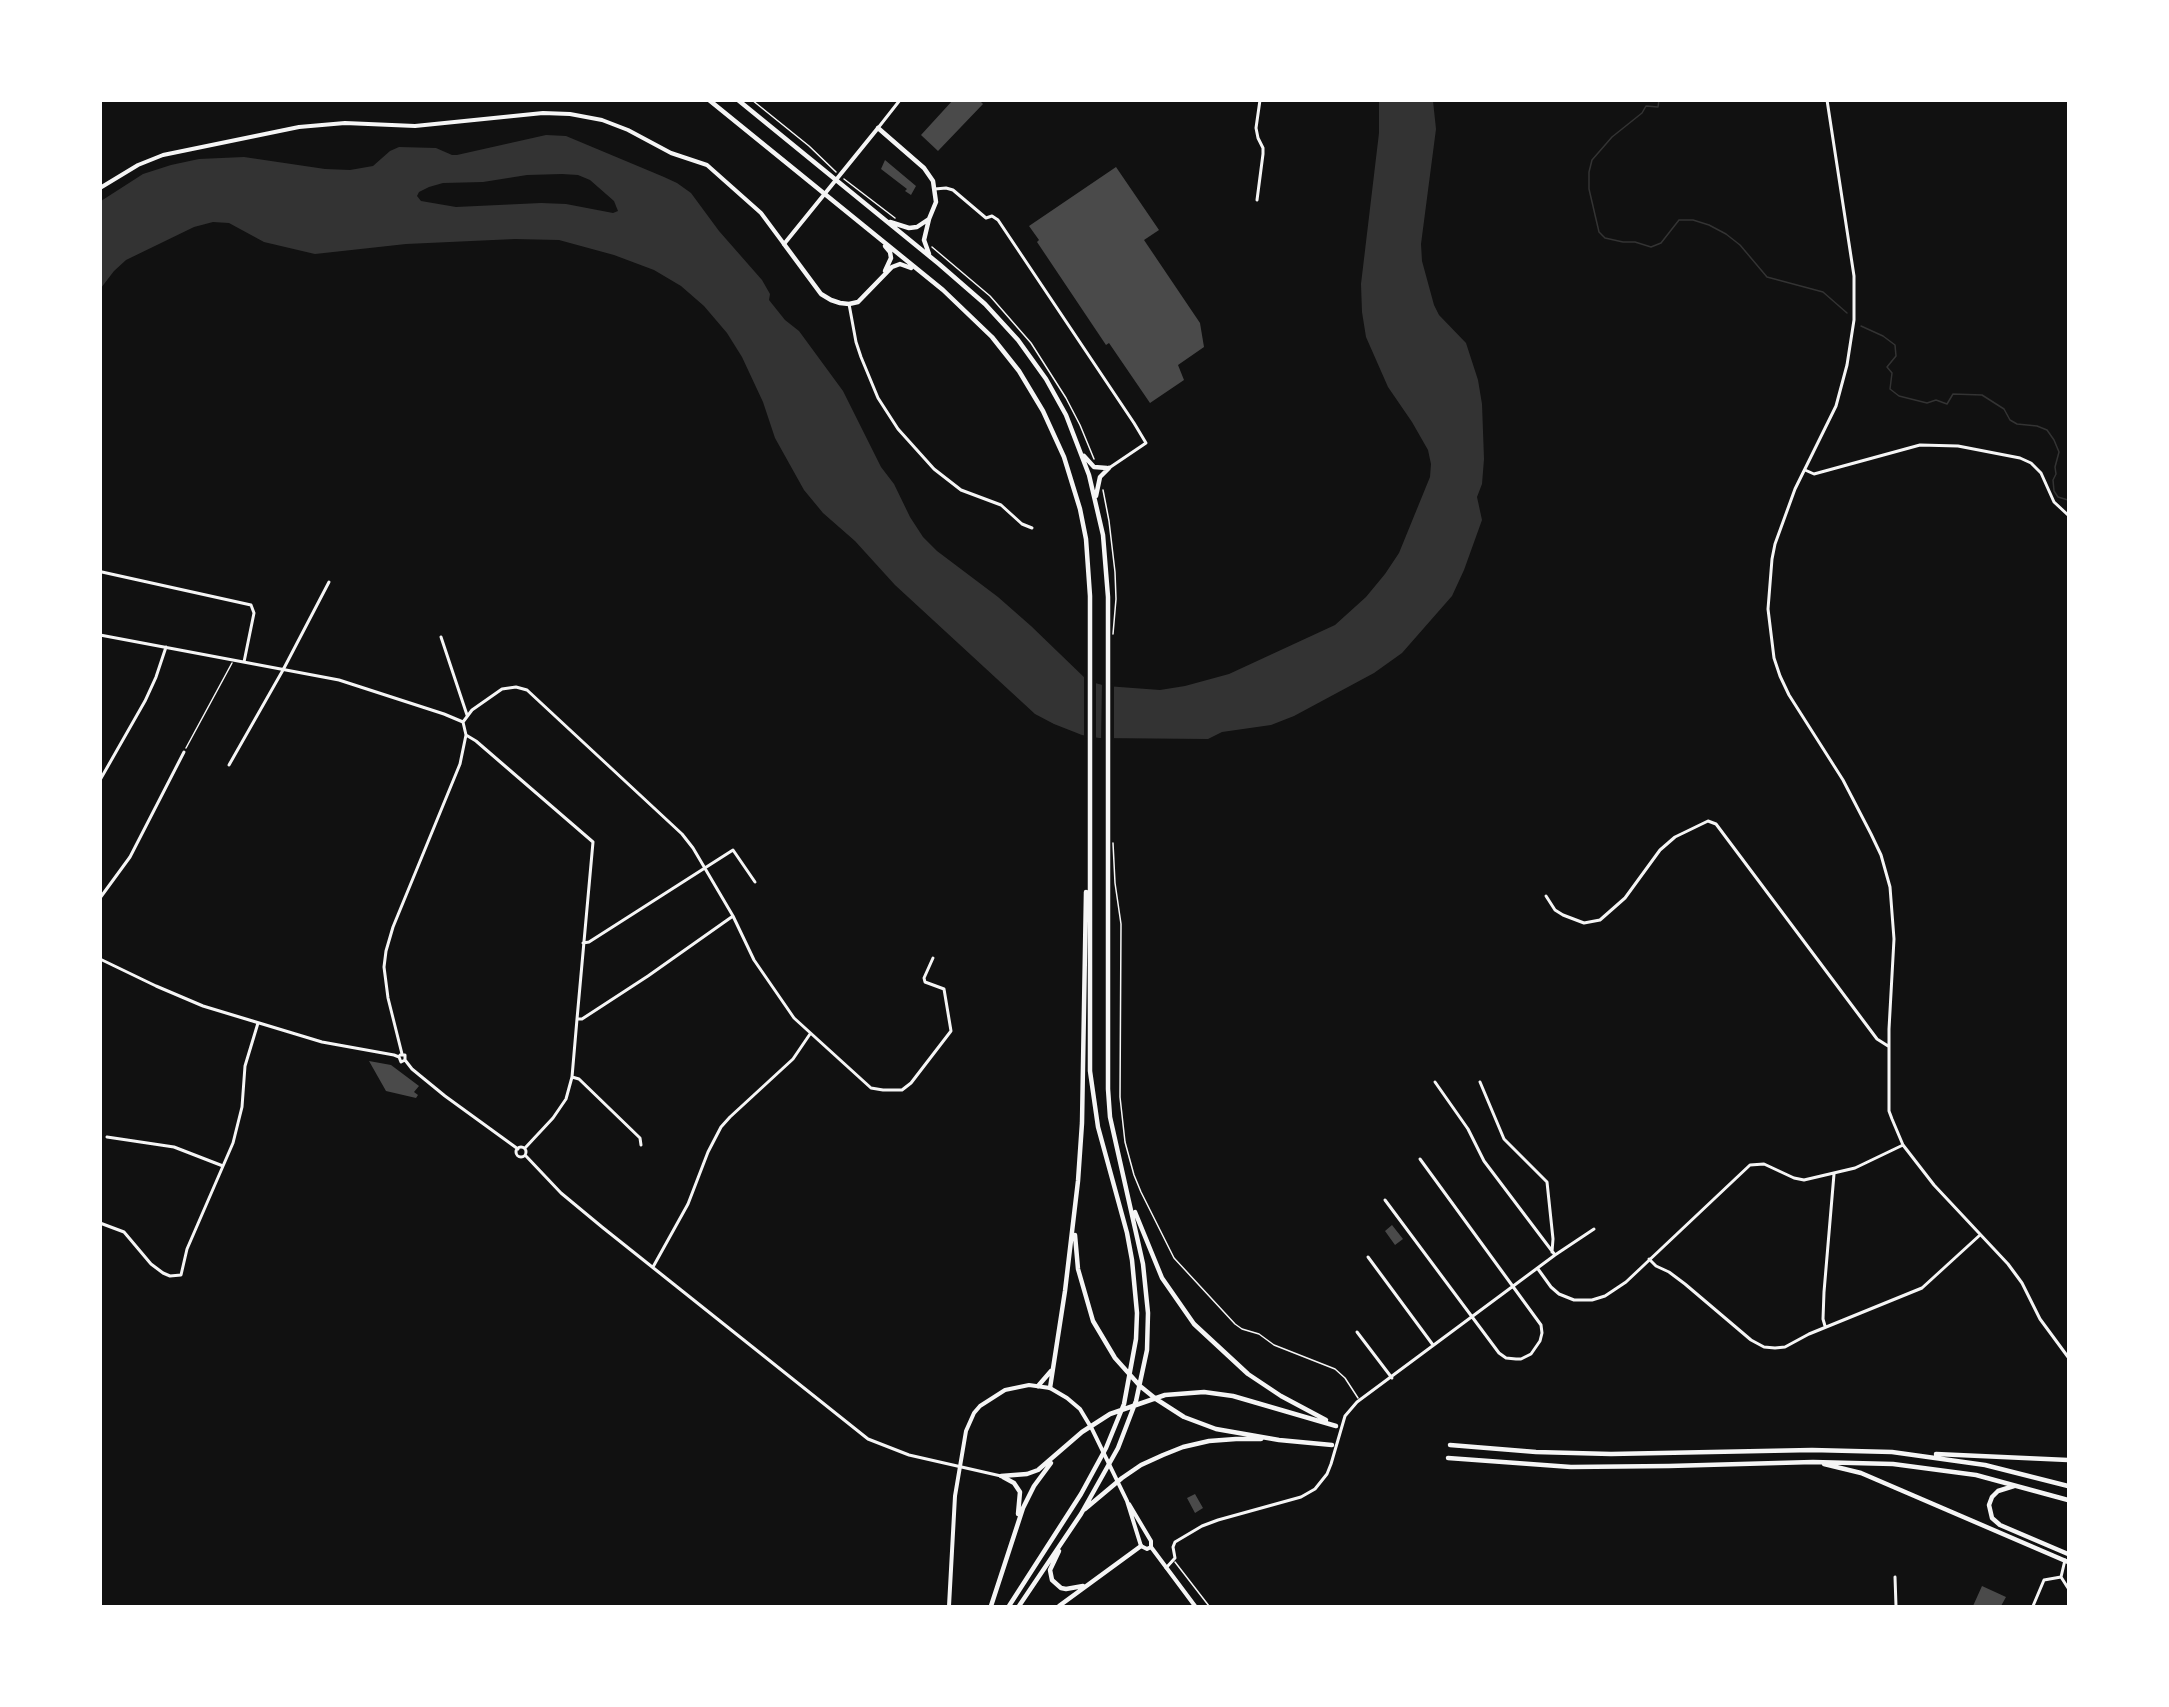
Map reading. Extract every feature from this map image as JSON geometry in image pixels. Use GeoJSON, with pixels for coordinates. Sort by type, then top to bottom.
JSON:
{"type":"FeatureCollection","features":[{"type":"Feature","properties":{"kind":"highway"},"geometry":{"type":"LineString","coordinates":[[709,100],[958,303],[1004,352],[1031,390],[1054,433],[1071,477],[1086,539],[1090,596],[1090,1071],[1098,1126],[1132,1260],[1137,1304],[1136,1339],[1124,1404],[1106,1448],[1081,1494],[1009,1606]]}},
{"type":"Feature","properties":{"kind":"highway"},"geometry":{"type":"LineString","coordinates":[[738,100],[824,166],[851,193],[985,304],[1018,339],[1056,395],[1081,452],[1103,535],[1107,565],[1108,638],[1108,1089],[1110,1117],[1139,1240],[1147,1291],[1146,1357],[1136,1401],[1114,1455],[1081,1514],[1019,1606]]}},
{"type":"Feature","properties":{"kind":"highway"},"geometry":{"type":"LineString","coordinates":[[878,128],[924,168],[933,181],[936,202],[928,219],[924,240],[930,257]]}},
{"type":"Feature","properties":{"kind":"highway"},"geometry":{"type":"LineString","coordinates":[[886,220],[909,228],[917,227],[928,219]]}},
{"type":"Feature","properties":{"kind":"highway"},"geometry":{"type":"LineString","coordinates":[[880,239],[890,252],[891,258],[880,278]]}},
{"type":"Feature","properties":{"kind":"highway"},"geometry":{"type":"LineString","coordinates":[[784,244],[821,294],[835,302],[849,304],[858,302],[880,278],[898,264],[920,272]]}},
{"type":"Feature","properties":{"kind":"highway"},"geometry":{"type":"LineString","coordinates":[[1081,452],[1094,467],[1109,468]]}},
{"type":"Feature","properties":{"kind":"highway"},"geometry":{"type":"LineString","coordinates":[[1095,499],[1100,477],[1109,468]]}},
{"type":"Feature","properties":{"kind":"highway"},"geometry":{"type":"LineString","coordinates":[[1050,1388],[1075,1218],[1082,1123],[1085,918],[1089,841]]}},
{"type":"Feature","properties":{"kind":"highway"},"geometry":{"type":"LineString","coordinates":[[1001,1476],[1032,1472],[1046,1465],[1082,1432],[1110,1414],[1150,1399],[1185,1393],[1233,1396],[1336,1426],[1290,1401],[1248,1374],[1194,1324],[1162,1278],[1128,1193]]}},
{"type":"Feature","properties":{"kind":"highway"},"geometry":{"type":"LineString","coordinates":[[1075,1218],[1077,1260],[1084,1297],[1092,1321],[1115,1358],[1140,1386],[1167,1407],[1216,1429],[1279,1440]]}},
{"type":"Feature","properties":{"kind":"highway"},"geometry":{"type":"LineString","coordinates":[[1038,1386],[1053,1366]]}},
{"type":"Feature","properties":{"kind":"highway"},"geometry":{"type":"LineString","coordinates":[[1081,1514],[1122,1478],[1141,1465],[1183,1447],[1236,1439],[1332,1445]]}},
{"type":"Feature","properties":{"kind":"highway"},"geometry":{"type":"LineString","coordinates":[[1450,1445],[1583,1454],[1880,1451],[1923,1455],[2010,1470],[2068,1486]]}},
{"type":"Feature","properties":{"kind":"highway"},"geometry":{"type":"LineString","coordinates":[[991,1606],[1017,1523],[1034,1486],[1062,1450]]}},
{"type":"Feature","properties":{"kind":"highway"},"geometry":{"type":"LineString","coordinates":[[1923,1455],[1952,1454],[2068,1460]]}},
{"type":"Feature","properties":{"kind":"highway"},"geometry":{"type":"LineString","coordinates":[[1448,1458],[1592,1467],[1858,1462],[1917,1466],[1976,1475],[2068,1500]]}},
{"type":"Feature","properties":{"kind":"highway"},"geometry":{"type":"LineString","coordinates":[[1813,1462],[1861,1473],[2067,1561]]}},
{"type":"Feature","properties":{"kind":"highway"},"geometry":{"type":"LineString","coordinates":[[1001,1476],[1014,1483],[1020,1492],[1017,1523]]}},
{"type":"Feature","properties":{"kind":"highway"},"geometry":{"type":"LineString","coordinates":[[2016,1485],[1994,1494],[1989,1505],[1992,1518],[2000,1525],[2068,1554]]}},
{"type":"Feature","properties":{"kind":"highway"},"geometry":{"type":"LineString","coordinates":[[1066,1536],[1050,1570],[1052,1580],[1066,1590],[1086,1586]]}},
{"type":"Feature","properties":{"kind":"highway"},"geometry":{"type":"LineString","coordinates":[[1059,1606],[1141,1544]]}},
{"type":"Feature","properties":{"kind":"street"},"geometry":{"type":"LineString","coordinates":[[100,188],[138,165],[164,155],[299,127],[345,123],[415,126],[520,115],[570,114],[602,120],[628,130],[671,153],[707,165],[761,213],[784,244],[900,100]]}},
{"type":"Feature","properties":{"kind":"street"},"geometry":{"type":"LineString","coordinates":[[1257,200],[1263,154],[1256,128],[1260,100]]}},
{"type":"Feature","properties":{"kind":"street"},"geometry":{"type":"LineString","coordinates":[[1827,100],[1854,276],[1855,310],[1847,365],[1836,406],[1780,526],[1772,559],[1768,609],[1770,633],[1780,676],[1843,780],[1871,834],[1890,886],[1894,923],[1888,1046],[1889,1111],[1903,1145],[1934,1185],[2008,1264],[2040,1319],[2068,1358]]}},
{"type":"Feature","properties":{"kind":"street"},"geometry":{"type":"LineString","coordinates":[[935,189],[953,190],[986,218],[992,216],[998,220],[1134,423],[1146,443],[1109,468]]}},
{"type":"Feature","properties":{"kind":"street"},"geometry":{"type":"LineString","coordinates":[[849,304],[861,357],[878,398],[898,429],[934,469],[962,490],[1001,505],[1022,524],[1032,528]]}},
{"type":"Feature","properties":{"kind":"street"},"geometry":{"type":"LineString","coordinates":[[1805,470],[1814,474],[1920,445],[1958,446],[2020,458],[2031,463],[2042,473],[2055,502],[2068,515]]}},
{"type":"Feature","properties":{"kind":"street"},"geometry":{"type":"LineString","coordinates":[[102,572],[251,605],[254,613],[244,662]]}},
{"type":"Feature","properties":{"kind":"street"},"geometry":{"type":"LineString","coordinates":[[229,765],[283,670],[329,582]]}},
{"type":"Feature","properties":{"kind":"street"},"geometry":{"type":"LineString","coordinates":[[100,635],[359,685],[463,722]]}},
{"type":"Feature","properties":{"kind":"street"},"geometry":{"type":"LineString","coordinates":[[441,637],[467,715]]}},
{"type":"Feature","properties":{"kind":"street"},"geometry":{"type":"LineString","coordinates":[[100,780],[145,701],[166,647]]}},
{"type":"Feature","properties":{"kind":"street"},"geometry":{"type":"LineString","coordinates":[[466,735],[476,741],[593,842],[573,1077],[561,1108],[525,1148],[518,1149],[446,1096],[405,1060],[401,1062],[384,967],[393,927],[463,754],[466,735],[463,722],[472,710],[502,689],[524,688],[682,834],[733,916],[754,960],[794,1018],[871,1088],[898,1091],[906,1087],[951,1031],[944,989],[926,982],[924,978],[933,958]]}},
{"type":"Feature","properties":{"kind":"street"},"geometry":{"type":"LineString","coordinates":[[100,898],[130,857],[184,752]]}},
{"type":"Feature","properties":{"kind":"street"},"geometry":{"type":"LineString","coordinates":[[1546,896],[1555,910],[1563,915],[1584,923],[1600,920],[1625,898],[1660,850],[1684,832],[1708,821],[1716,824],[1877,1040],[1888,1046]]}},
{"type":"Feature","properties":{"kind":"street"},"geometry":{"type":"LineString","coordinates":[[583,944],[733,850],[754,882]]}},
{"type":"Feature","properties":{"kind":"street"},"geometry":{"type":"LineString","coordinates":[[577,1019],[582,1019],[648,976],[733,916]]}},
{"type":"Feature","properties":{"kind":"street"},"geometry":{"type":"LineString","coordinates":[[100,959],[203,1006],[328,1043],[400,1055]]}},
{"type":"Feature","properties":{"kind":"street"},"geometry":{"type":"LineString","coordinates":[[100,1223],[124,1232],[151,1264],[163,1273],[170,1276],[181,1275],[187,1249],[229,1155],[240,1120],[245,1066],[258,1023]]}},
{"type":"Feature","properties":{"kind":"street"},"geometry":{"type":"LineString","coordinates":[[652,1267],[688,1204],[708,1152],[721,1127],[793,1059],[810,1034]]}},
{"type":"Feature","properties":{"kind":"street"},"geometry":{"type":"LineString","coordinates":[[573,1077],[579,1079],[640,1138],[641,1144]]}},
{"type":"Feature","properties":{"kind":"street"},"geometry":{"type":"LineString","coordinates":[[1435,1082],[1468,1129],[1484,1161],[1553,1253]]}},
{"type":"Feature","properties":{"kind":"street"},"geometry":{"type":"LineString","coordinates":[[1480,1082],[1504,1139],[1547,1182],[1553,1253]]}},
{"type":"Feature","properties":{"kind":"street"},"geometry":{"type":"LineString","coordinates":[[107,1137],[174,1147],[224,1166]]}},
{"type":"Feature","properties":{"kind":"street"},"geometry":{"type":"LineString","coordinates":[[1538,1269],[1559,1294],[1574,1300],[1585,1301],[1605,1296],[1615,1290],[1750,1165],[1764,1164],[1798,1179],[1834,1174],[1855,1168],[1903,1145]]}},
{"type":"Feature","properties":{"kind":"street"},"geometry":{"type":"LineString","coordinates":[[525,1148],[525,1155],[561,1193],[868,1439],[899,1452],[1001,1476]]}},
{"type":"Feature","properties":{"kind":"street"},"geometry":{"type":"LineString","coordinates":[[518,1149],[516,1153],[519,1156],[525,1155]]}},
{"type":"Feature","properties":{"kind":"street"},"geometry":{"type":"LineString","coordinates":[[1384,1200],[1503,1356],[1521,1359],[1531,1354],[1540,1341],[1541,1325],[1420,1159]]}},
{"type":"Feature","properties":{"kind":"street"},"geometry":{"type":"LineString","coordinates":[[1825,1326],[1824,1292],[1834,1174]]}},
{"type":"Feature","properties":{"kind":"street"},"geometry":{"type":"LineString","coordinates":[[1166,1568],[1174,1560],[1175,1542],[1202,1526],[1300,1497],[1315,1489],[1327,1474],[1345,1416],[1360,1400],[1538,1269],[1553,1253],[1594,1229]]}},
{"type":"Feature","properties":{"kind":"street"},"geometry":{"type":"LineString","coordinates":[[1649,1259],[1685,1284],[1751,1340],[1764,1347],[1785,1347],[1825,1326],[1922,1288],[1980,1235]]}},
{"type":"Feature","properties":{"kind":"street"},"geometry":{"type":"LineString","coordinates":[[1368,1257],[1434,1345]]}},
{"type":"Feature","properties":{"kind":"street"},"geometry":{"type":"LineString","coordinates":[[1357,1332],[1392,1377]]}},
{"type":"Feature","properties":{"kind":"street"},"geometry":{"type":"LineString","coordinates":[[949,1606],[955,1496],[966,1431],[974,1413],[980,1406],[1005,1390],[1019,1386],[1050,1388],[1074,1403],[1086,1417],[1127,1501],[1141,1544],[1144,1549],[1151,1547]]}},
{"type":"Feature","properties":{"kind":"street"},"geometry":{"type":"LineString","coordinates":[[1127,1501],[1140,1520],[1152,1543],[1151,1547],[1195,1606]]}},
{"type":"Feature","properties":{"kind":"street"},"geometry":{"type":"LineString","coordinates":[[1141,1544],[1144,1538],[1148,1538]]}},
{"type":"Feature","properties":{"kind":"street"},"geometry":{"type":"LineString","coordinates":[[2061,1577],[2067,1561]]}},
{"type":"Feature","properties":{"kind":"street"},"geometry":{"type":"LineString","coordinates":[[1895,1576],[1896,1606]]}},
{"type":"Feature","properties":{"kind":"street"},"geometry":{"type":"LineString","coordinates":[[2061,1577],[2068,1588]]}},
{"type":"Feature","properties":{"kind":"street"},"geometry":{"type":"LineString","coordinates":[[2033,1606],[2044,1580],[2061,1577]]}},
{"type":"Feature","properties":{"kind":"path"},"geometry":{"type":"LineString","coordinates":[[752,100],[808,146],[824,166]]}},
{"type":"Feature","properties":{"kind":"path"},"geometry":{"type":"LineString","coordinates":[[184,752],[233,660]]}},
{"type":"Feature","properties":{"kind":"path"},"geometry":{"type":"LineString","coordinates":[[1113,839],[1114,883],[1121,924],[1120,1098],[1125,1142],[1141,1192],[1174,1258],[1235,1324],[1242,1329],[1255,1332],[1274,1345],[1335,1369],[1345,1378],[1360,1400]]}},
{"type":"Feature","properties":{"kind":"path"},"geometry":{"type":"LineString","coordinates":[[1174,1560],[1209,1606]]}},
{"type":"Feature","properties":{"kind":"shaded area"},"geometry":{"type":"Polygon","coordinates":[[[1379,101],[1433,101],[1436,129],[1421,244],[1422,261],[1434,305],[1439,315],[1466,343],[1478,380],[1482,404],[1484,459],[1482,484],[1477,497],[1482,520],[1452,596],[1402,653],[1374,673],[1294,716],[1271,725],[1222,732],[1208,739],[1099,738],[1082,735],[1035,714],[895,585],[855,541],[823,513],[804,490],[775,438],[763,402],[742,357],[727,333],[704,306],[681,286],[654,270],[614,255],[559,240],[515,239],[406,244],[315,254],[264,242],[229,223],[213,222],[194,227],[126,260],[101,288],[101,201],[143,174],[199,159],[244,157],[325,169],[350,170],[373,166],[390,151],[399,147],[436,148],[457,155],[546,135],[566,136],[664,177],[691,193],[719,231],[762,280],[770,294],[769,300],[785,320],[799,331],[843,391],[881,467],[894,484],[910,517],[923,537],[937,551],[998,597],[1088,681],[1106,686],[1160,690],[1229,674],[1335,625],[1366,597],[1399,553],[1430,477],[1431,464],[1428,450],[1388,387],[1366,337],[1362,312],[1361,284],[1379,133],[1379,101]],[[527,175],[483,182],[443,183],[419,192],[417,196],[421,201],[456,207],[541,203],[566,204],[613,213],[618,211],[614,201],[590,180],[578,175],[527,175]]]}},
{"type":"Feature","properties":{"kind":"pier"},"geometry":{"type":"Polygon","coordinates":[[[1084,674],[1096,681],[1096,740],[1084,738],[1084,674]]]}},
{"type":"Feature","properties":{"kind":"pier"},"geometry":{"type":"Polygon","coordinates":[[[1102,683],[1114,684],[1114,741],[1101,741],[1102,683]]]}},
{"type":"Feature","properties":{"kind":"building"},"geometry":{"type":"Polygon","coordinates":[[[953,100],[979,100],[983,104],[938,151],[921,135],[953,100]]]}},
{"type":"Feature","properties":{"kind":"building"},"geometry":{"type":"Polygon","coordinates":[[[885,160],[916,186],[911,195],[905,191],[907,189],[881,169],[885,160]]]}},
{"type":"Feature","properties":{"kind":"building"},"geometry":{"type":"Polygon","coordinates":[[[1116,167],[1159,230],[1144,240],[1200,323],[1204,347],[1178,365],[1184,380],[1150,403],[1109,343],[1106,345],[1037,242],[1039,240],[1029,226],[1116,167]]]}},
{"type":"Feature","properties":{"kind":"building"},"geometry":{"type":"Polygon","coordinates":[[[369,1061],[391,1065],[419,1086],[414,1092],[418,1095],[416,1098],[386,1091],[369,1061]]]}},
{"type":"Feature","properties":{"kind":"building"},"geometry":{"type":"Polygon","coordinates":[[[1392,1225],[1403,1239],[1395,1245],[1385,1231],[1392,1225]]]}},
{"type":"Feature","properties":{"kind":"building"},"geometry":{"type":"Polygon","coordinates":[[[1195,1494],[1203,1508],[1195,1513],[1187,1498],[1195,1494]]]}},
{"type":"Feature","properties":{"kind":"building"},"geometry":{"type":"Polygon","coordinates":[[[1982,1586],[2006,1597],[2001,1606],[1973,1606],[1982,1586]]]}},
{"type":"Feature","properties":{"kind":"waterway"},"geometry":{"type":"LineString","coordinates":[[1659,100],[1658,107],[1646,106],[1642,113],[1612,137],[1592,160],[1589,189],[1599,232],[1605,238],[1635,242],[1651,247],[1661,243],[1679,220],[1693,220],[1709,225],[1740,245],[1767,277],[1823,292],[1847,313]]}},
{"type":"Feature","properties":{"kind":"waterway"},"geometry":{"type":"LineString","coordinates":[[1861,326],[1883,336],[1895,345],[1896,356],[1887,367],[1892,373],[1890,389],[1899,396],[1927,403],[1936,400],[1947,404],[1953,394],[1982,395],[2004,409],[2010,420],[2017,424],[2037,426],[2047,430],[2059,452],[2053,480],[2054,491],[2058,497],[2068,500]]}}]}
